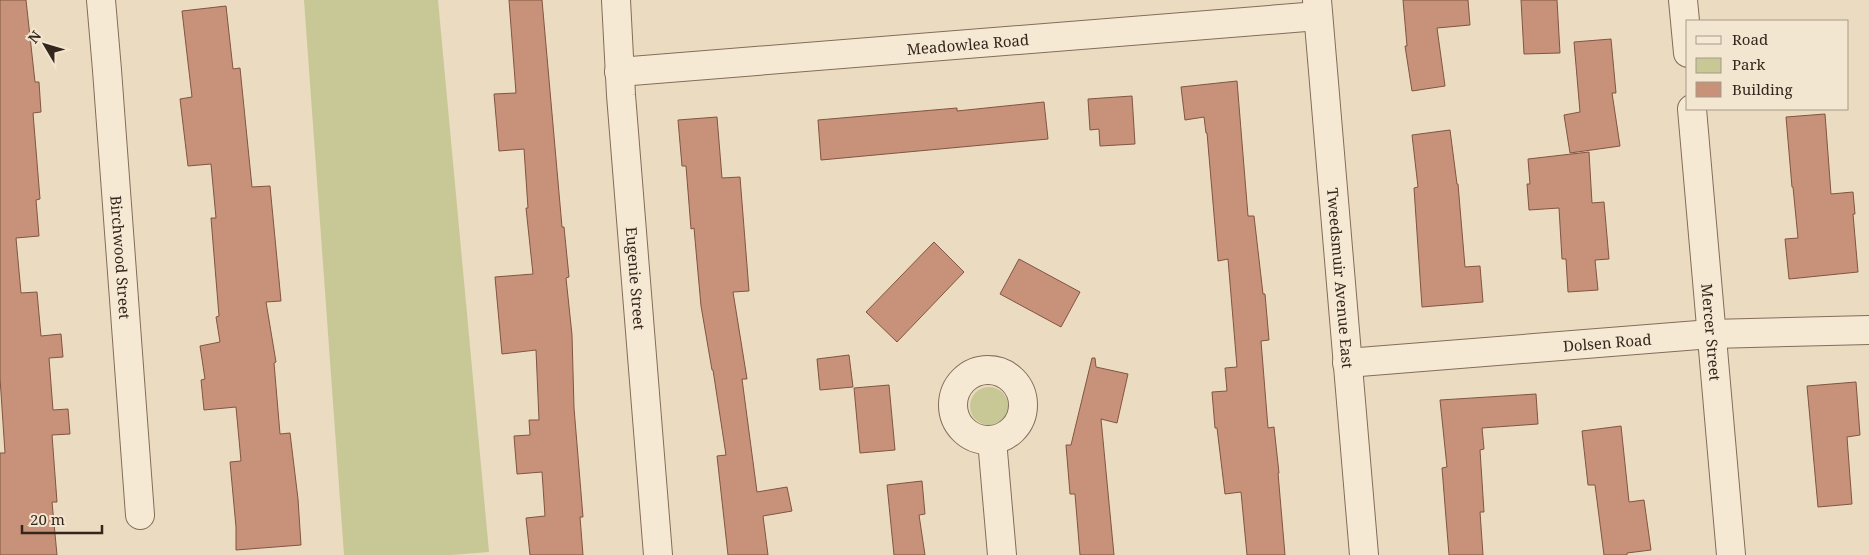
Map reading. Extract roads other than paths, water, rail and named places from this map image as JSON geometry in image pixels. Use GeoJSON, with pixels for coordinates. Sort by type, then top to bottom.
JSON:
{"type":"FeatureCollection","features":[{"type":"Feature","properties":{"kind":"street","name":"Birchwood Street"},"geometry":{"type":"LineString","coordinates":[[100,0],[107,70],[140,515]]}},
{"type":"Feature","properties":{"kind":"street","name":"Eugenie Street"},"geometry":{"type":"LineString","coordinates":[[616,0],[619,72],[658,555]]}},
{"type":"Feature","properties":{"kind":"street"},"geometry":{"type":"LineString","coordinates":[[1683,0],[1686,32]]}},
{"type":"Feature","properties":{"kind":"street","name":"Meadowlea Road"},"geometry":{"type":"LineString","coordinates":[[619,72],[1317,8]]}},
{"type":"Feature","properties":{"kind":"street","name":"Tweedsmuir Avenue East"},"geometry":{"type":"LineString","coordinates":[[1317,8],[1364,555]]}},
{"type":"Feature","properties":{"kind":"street","name":"Mercer Street"},"geometry":{"type":"LineString","coordinates":[[1692,110],[1731,555]]}},
{"type":"Feature","properties":{"kind":"street","name":"Dolsen Road"},"geometry":{"type":"LineString","coordinates":[[1347,363],[1712,334],[1869,330]]}},
{"type":"Feature","properties":{"kind":"street"},"geometry":{"type":"LineString","coordinates":[[992,440],[1002,555]]}}]}
